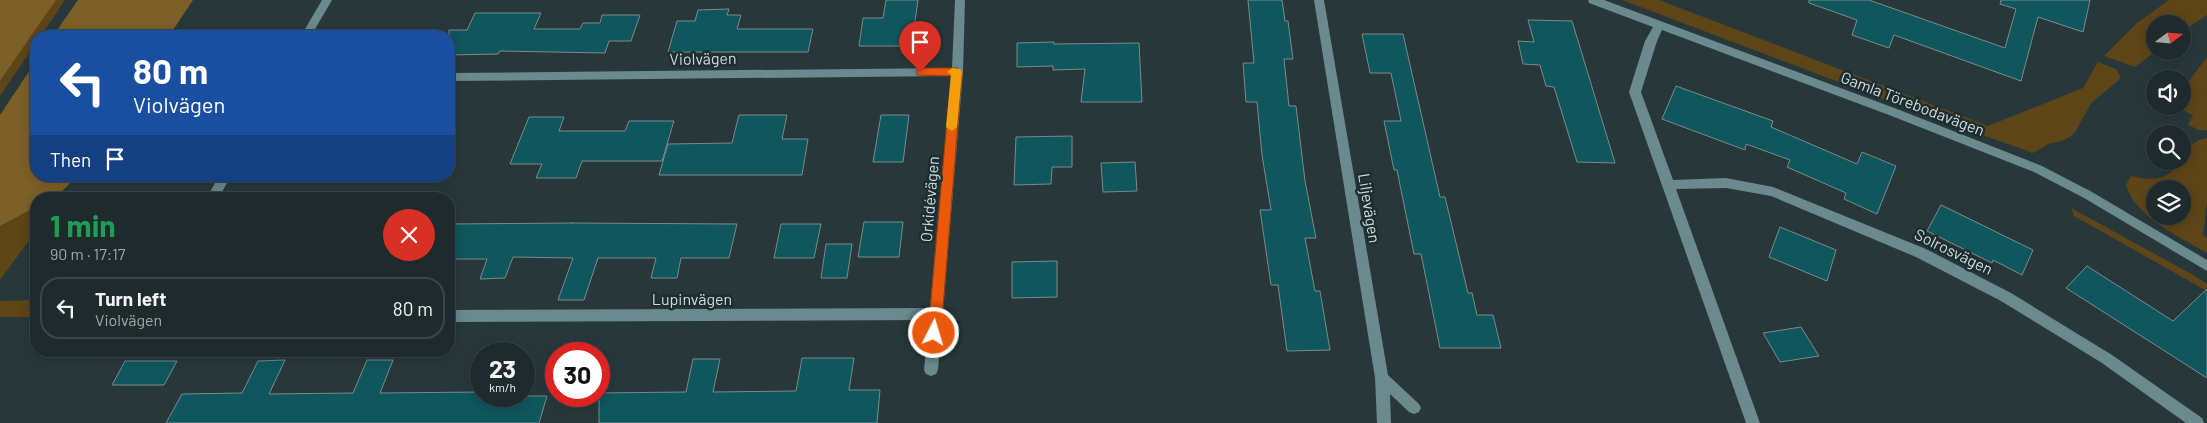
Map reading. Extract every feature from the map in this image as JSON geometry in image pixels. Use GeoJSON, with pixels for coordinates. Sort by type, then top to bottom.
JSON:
{"type":"FeatureCollection","features":[{"type":"Feature","properties":{"kind":"street"},"geometry":{"type":"LineString","coordinates":[[310,30],[327,0]]}},
{"type":"Feature","properties":{"kind":"street","name":"Orkidévägen"},"geometry":{"type":"LineString","coordinates":[[931,370],[957,72],[960,0]]}},
{"type":"Feature","properties":{"kind":"street","name":"Liljevägen"},"geometry":{"type":"LineString","coordinates":[[1319,0],[1382,378],[1384,423]]}},
{"type":"Feature","properties":{"kind":"street","name":"Gamla Törebodavägen"},"geometry":{"type":"LineString","coordinates":[[1593,0],[1893,112],[2038,169],[2096,199],[2207,266]]}},
{"type":"Feature","properties":{"kind":"street"},"geometry":{"type":"LineString","coordinates":[[1659,26],[1651,41],[1635,92],[1753,423]]}},
{"type":"Feature","properties":{"kind":"street","name":"Violvägen"},"geometry":{"type":"LineString","coordinates":[[455,76],[957,72]]}},
{"type":"Feature","properties":{"kind":"street","name":"Solrosvägen"},"geometry":{"type":"LineString","coordinates":[[1667,185],[1726,183],[1773,192],[1921,253],[2006,297],[2107,358],[2197,423]]}},
{"type":"Feature","properties":{"kind":"street","name":"Lupinvägen"},"geometry":{"type":"LineString","coordinates":[[455,316],[936,314]]}},
{"type":"Feature","properties":{"kind":"street"},"geometry":{"type":"LineString","coordinates":[[1382,378],[1414,408]]}},
{"type":"Feature","properties":{"kind":"shaded area"},"geometry":{"type":"Polygon","coordinates":[[[0,0],[56,0],[35,30],[30,30],[30,38],[0,81],[0,0]]]}},
{"type":"Feature","properties":{"kind":"shaded area"},"geometry":{"type":"Polygon","coordinates":[[[56,0],[65,0],[45,30],[35,30],[56,0]]]}},
{"type":"Feature","properties":{"kind":"shaded area"},"geometry":{"type":"Polygon","coordinates":[[[78,0],[193,0],[173,30],[57,30],[78,0]]]}},
{"type":"Feature","properties":{"kind":"shaded area"},"geometry":{"type":"Polygon","coordinates":[[[1622,0],[1659,0],[1988,126],[2083,88],[2098,62],[2116,69],[2121,78],[2091,103],[2076,131],[2070,137],[2048,144],[2033,153],[1886,100],[1622,0]]]}},
{"type":"Feature","properties":{"kind":"shaded area"},"geometry":{"type":"Polygon","coordinates":[[[2169,0],[2207,0],[2207,15],[2191,26],[2191,15],[2148,15],[2169,0]]]}},
{"type":"Feature","properties":{"kind":"shaded area"},"geometry":{"type":"Polygon","coordinates":[[[2146,17],[2146,59],[2135,67],[2104,56],[2146,17]]]}},
{"type":"Feature","properties":{"kind":"shaded area"},"geometry":{"type":"Polygon","coordinates":[[[30,38],[30,52],[0,96],[0,81],[30,38]]]}},
{"type":"Feature","properties":{"kind":"shaded area"},"geometry":{"type":"Polygon","coordinates":[[[2207,57],[2207,130],[2199,130],[2188,125],[2193,115],[2191,114],[2191,78],[2207,57]]]}},
{"type":"Feature","properties":{"kind":"shaded area"},"geometry":{"type":"Polygon","coordinates":[[[30,70],[30,182],[71,182],[60,192],[30,192],[30,210],[0,226],[0,115],[30,70]]]}},
{"type":"Feature","properties":{"kind":"shaded area"},"geometry":{"type":"Polygon","coordinates":[[[2207,138],[2207,200],[2203,235],[2207,238],[2207,253],[2160,225],[2191,225],[2191,180],[2146,180],[2146,214],[2131,197],[2126,185],[2131,176],[2149,179],[2162,177],[2174,170],[2191,170],[2191,147],[2197,141],[2207,138]]]}},
{"type":"Feature","properties":{"kind":"shaded area"},"geometry":{"type":"Polygon","coordinates":[[[2071,208],[2195,276],[2207,284],[2207,291],[2074,216],[2071,208]]]}},
{"type":"Feature","properties":{"kind":"shaded area"},"geometry":{"type":"Polygon","coordinates":[[[30,210],[30,239],[0,280],[0,226],[30,210]]]}},
{"type":"Feature","properties":{"kind":"shaded area"},"geometry":{"type":"Polygon","coordinates":[[[30,300],[30,317],[0,317],[0,301],[30,300]]]}},
{"type":"Feature","properties":{"kind":"building"},"geometry":{"type":"Polygon","coordinates":[[[886,0],[918,0],[914,29],[907,29],[905,46],[859,46],[863,18],[883,18],[886,0]]]}},
{"type":"Feature","properties":{"kind":"building"},"geometry":{"type":"Polygon","coordinates":[[[1248,0],[1282,0],[1285,21],[1288,21],[1293,59],[1284,59],[1289,106],[1296,106],[1305,181],[1316,238],[1305,238],[1315,291],[1320,291],[1330,350],[1287,351],[1278,285],[1271,285],[1260,210],[1271,210],[1262,155],[1257,102],[1246,102],[1243,63],[1254,63],[1248,0]]]}},
{"type":"Feature","properties":{"kind":"building"},"geometry":{"type":"Polygon","coordinates":[[[1809,0],[1869,0],[2005,48],[2016,9],[2000,4],[2001,0],[2090,0],[2083,32],[2038,17],[2021,81],[1894,35],[1889,48],[1852,35],[1857,20],[1809,3],[1809,0]]]}},
{"type":"Feature","properties":{"kind":"building"},"geometry":{"type":"Polygon","coordinates":[[[729,9],[727,15],[741,15],[737,29],[813,29],[808,52],[668,52],[677,21],[695,21],[698,10],[729,9]]]}},
{"type":"Feature","properties":{"kind":"building"},"geometry":{"type":"Polygon","coordinates":[[[475,13],[541,13],[534,29],[580,29],[583,23],[600,23],[602,15],[640,15],[631,41],[609,41],[605,53],[500,51],[498,54],[455,55],[455,30],[467,30],[475,13]]]}},
{"type":"Feature","properties":{"kind":"building"},"geometry":{"type":"Polygon","coordinates":[[[1528,20],[1572,21],[1615,163],[1577,162],[1554,87],[1546,86],[1540,65],[1523,64],[1518,41],[1534,42],[1528,20]]]}},
{"type":"Feature","properties":{"kind":"building"},"geometry":{"type":"Polygon","coordinates":[[[1362,34],[1403,34],[1440,197],[1445,197],[1468,293],[1472,293],[1477,315],[1493,315],[1501,348],[1440,348],[1421,254],[1414,254],[1397,170],[1394,170],[1384,121],[1401,121],[1391,73],[1370,73],[1362,34]]]}},
{"type":"Feature","properties":{"kind":"building"},"geometry":{"type":"Polygon","coordinates":[[[1054,42],[1054,44],[1139,43],[1142,102],[1081,102],[1085,69],[1053,70],[1053,66],[1017,67],[1017,43],[1054,42]]]}},
{"type":"Feature","properties":{"kind":"building"},"geometry":{"type":"Polygon","coordinates":[[[1676,86],[1773,121],[1771,127],[1857,164],[1862,152],[1896,166],[1877,214],[1844,199],[1846,193],[1787,167],[1790,160],[1746,144],[1745,150],[1662,119],[1676,86]]]}},
{"type":"Feature","properties":{"kind":"building"},"geometry":{"type":"Polygon","coordinates":[[[739,115],[787,115],[782,139],[808,139],[802,175],[659,175],[668,144],[732,143],[739,115]]]}},
{"type":"Feature","properties":{"kind":"building"},"geometry":{"type":"Polygon","coordinates":[[[881,115],[909,115],[903,162],[873,162],[881,115]]]}},
{"type":"Feature","properties":{"kind":"building"},"geometry":{"type":"Polygon","coordinates":[[[529,117],[564,117],[559,131],[625,131],[629,121],[674,121],[662,161],[582,161],[576,178],[536,178],[542,164],[510,164],[529,117]]]}},
{"type":"Feature","properties":{"kind":"building"},"geometry":{"type":"Polygon","coordinates":[[[1072,136],[1072,167],[1052,167],[1051,184],[1014,185],[1016,137],[1072,136]]]}},
{"type":"Feature","properties":{"kind":"building"},"geometry":{"type":"Polygon","coordinates":[[[1135,162],[1137,191],[1103,192],[1101,163],[1135,162]]]}},
{"type":"Feature","properties":{"kind":"building"},"geometry":{"type":"Polygon","coordinates":[[[1941,205],[2033,250],[2022,275],[1993,260],[1992,263],[1927,231],[1941,205]]]}},
{"type":"Feature","properties":{"kind":"building"},"geometry":{"type":"Polygon","coordinates":[[[864,222],[903,222],[899,257],[858,257],[864,222]]]}},
{"type":"Feature","properties":{"kind":"building"},"geometry":{"type":"Polygon","coordinates":[[[455,224],[737,224],[729,258],[681,258],[677,278],[651,278],[656,258],[598,258],[584,300],[558,300],[573,258],[513,257],[505,278],[480,279],[487,259],[455,259],[455,224]]]}},
{"type":"Feature","properties":{"kind":"building"},"geometry":{"type":"Polygon","coordinates":[[[781,224],[821,224],[814,258],[774,258],[781,224]]]}},
{"type":"Feature","properties":{"kind":"building"},"geometry":{"type":"Polygon","coordinates":[[[1780,227],[1836,250],[1827,281],[1769,257],[1780,227]]]}},
{"type":"Feature","properties":{"kind":"building"},"geometry":{"type":"Polygon","coordinates":[[[826,244],[852,244],[847,278],[821,278],[826,244]]]}},
{"type":"Feature","properties":{"kind":"building"},"geometry":{"type":"Polygon","coordinates":[[[1057,261],[1057,297],[1012,298],[1012,262],[1057,261]]]}},
{"type":"Feature","properties":{"kind":"building"},"geometry":{"type":"Polygon","coordinates":[[[2087,266],[2173,321],[2207,289],[2207,378],[2066,288],[2087,266]]]}},
{"type":"Feature","properties":{"kind":"building"},"geometry":{"type":"Polygon","coordinates":[[[1801,327],[1819,356],[1780,362],[1763,333],[1801,327]]]}},
{"type":"Feature","properties":{"kind":"building"},"geometry":{"type":"Polygon","coordinates":[[[802,358],[854,358],[849,390],[880,390],[877,423],[599,423],[599,407],[610,407],[610,393],[686,392],[693,359],[720,359],[713,392],[796,391],[802,358]]]}},
{"type":"Feature","properties":{"kind":"building"},"geometry":{"type":"Polygon","coordinates":[[[285,360],[269,394],[353,393],[367,360],[393,360],[380,393],[470,392],[470,407],[535,407],[535,396],[545,396],[545,403],[539,423],[166,423],[182,394],[242,393],[258,361],[285,360]]]}},
{"type":"Feature","properties":{"kind":"building"},"geometry":{"type":"Polygon","coordinates":[[[125,361],[177,361],[164,385],[112,385],[125,361]]]}},
{"type":"Feature","properties":{"kind":"slow traffic"},"geometry":{"type":"LineString","coordinates":[[952,72],[957,72],[952,127]]}},
{"type":"Feature","properties":{"kind":"route"},"geometry":{"type":"LineString","coordinates":[[920,72],[957,72],[934,333]]}}]}
